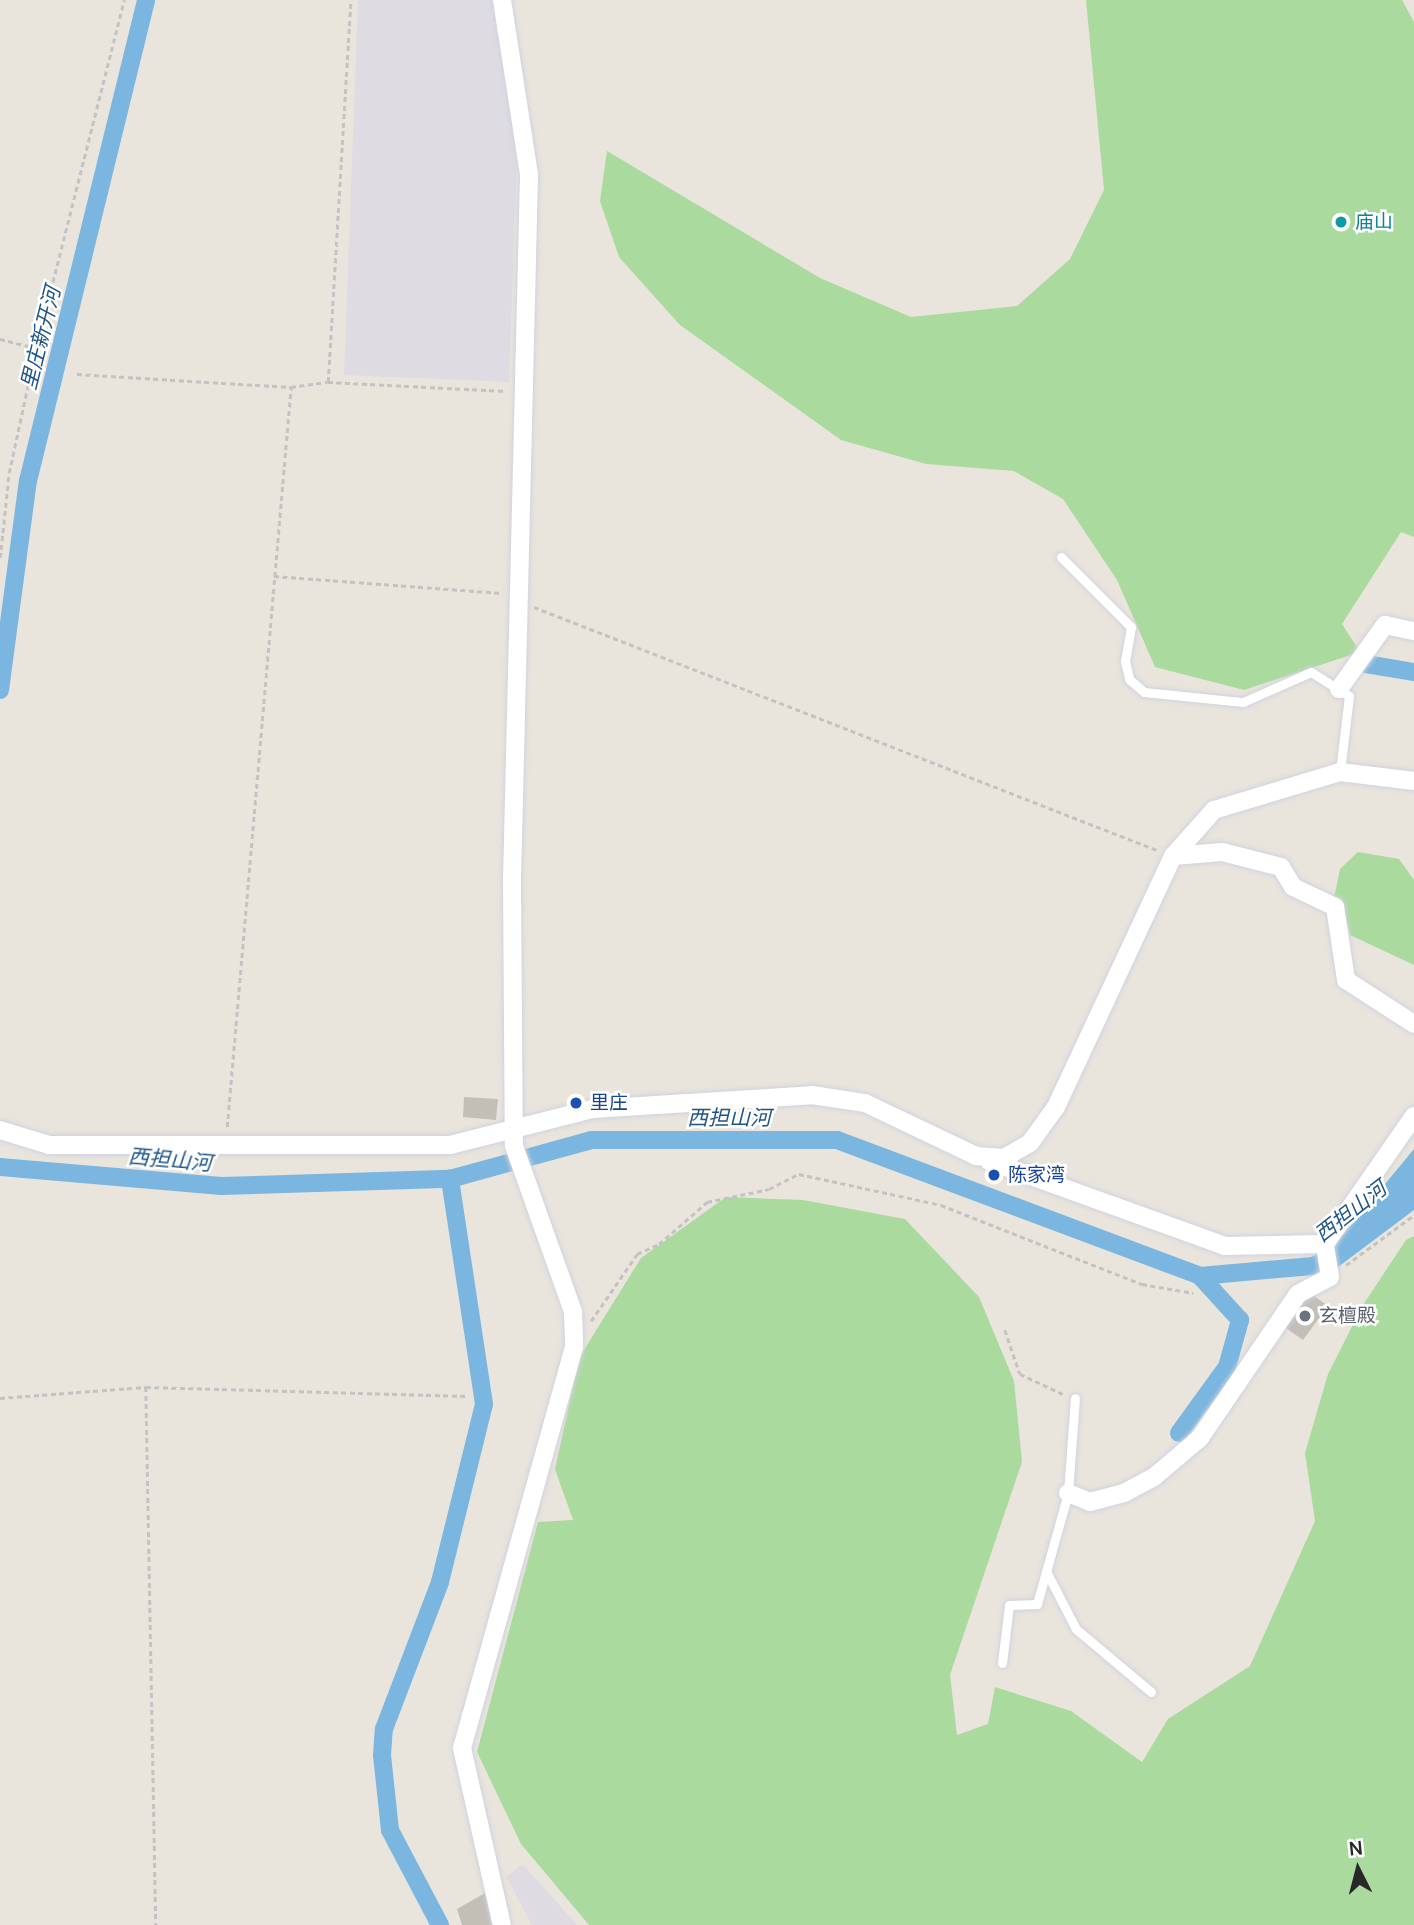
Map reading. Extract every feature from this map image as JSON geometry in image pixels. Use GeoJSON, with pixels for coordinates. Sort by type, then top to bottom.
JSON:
{"type":"FeatureCollection","features":[{"type":"Feature","properties":{"kind":"street"},"geometry":{"type":"LineString","coordinates":[[502,0],[529,176],[519,598],[514,1138],[518,1167],[573,1312],[574,1347],[462,1748],[502,1925]]}},
{"type":"Feature","properties":{"kind":"street"},"geometry":{"type":"LineString","coordinates":[[1339,689],[1385,625],[1414,631]]}},
{"type":"Feature","properties":{"kind":"street"},"geometry":{"type":"LineString","coordinates":[[976,1156],[1004,1158],[1030,1143],[1056,1107],[1173,856],[1214,810],[1340,772],[1414,781]]}},
{"type":"Feature","properties":{"kind":"street"},"geometry":{"type":"LineString","coordinates":[[1173,856],[1222,852],[1281,867],[1293,887],[1335,907],[1346,980],[1414,1024]]}},
{"type":"Feature","properties":{"kind":"street"},"geometry":{"type":"LineString","coordinates":[[0,1130],[49,1146],[450,1145],[514,1138],[593,1109],[843,1096],[976,1156],[1226,1246],[1325,1244]]}},
{"type":"Feature","properties":{"kind":"street"},"geometry":{"type":"LineString","coordinates":[[1068,1493],[1090,1502],[1154,1477],[1200,1438],[1298,1294],[1330,1277],[1325,1244],[1414,1116]]}},
{"type":"Feature","properties":{"kind":"lane"},"geometry":{"type":"LineString","coordinates":[[1061,557],[1130,627],[1125,661],[1129,678],[1144,692],[1243,702],[1311,672],[1349,696],[1340,772]]}},
{"type":"Feature","properties":{"kind":"lane"},"geometry":{"type":"LineString","coordinates":[[1002,1663],[1009,1605],[1037,1604],[1068,1493],[1075,1398]]}},
{"type":"Feature","properties":{"kind":"lane"},"geometry":{"type":"LineString","coordinates":[[1046,1571],[1076,1629],[1151,1692]]}},
{"type":"Feature","properties":{"kind":"path"},"geometry":{"type":"LineString","coordinates":[[0,558],[9,473],[36,348],[124,0]]}},
{"type":"Feature","properties":{"kind":"path"},"geometry":{"type":"LineString","coordinates":[[328,382],[351,0]]}},
{"type":"Feature","properties":{"kind":"path"},"geometry":{"type":"LineString","coordinates":[[0,340],[36,348]]}},
{"type":"Feature","properties":{"kind":"path"},"geometry":{"type":"LineString","coordinates":[[77,374],[291,387],[328,382],[524,392]]}},
{"type":"Feature","properties":{"kind":"path"},"geometry":{"type":"LineString","coordinates":[[225,1146],[291,387]]}},
{"type":"Feature","properties":{"kind":"path"},"geometry":{"type":"LineString","coordinates":[[274,576],[519,598],[1173,856]]}},
{"type":"Feature","properties":{"kind":"path"},"geometry":{"type":"LineString","coordinates":[[574,1347],[637,1254],[659,1244],[707,1202],[769,1189],[799,1174],[941,1205],[1142,1284],[1193,1293]]}},
{"type":"Feature","properties":{"kind":"path"},"geometry":{"type":"LineString","coordinates":[[1330,1277],[1414,1215]]}},
{"type":"Feature","properties":{"kind":"path"},"geometry":{"type":"LineString","coordinates":[[1005,1330],[1020,1374],[1075,1398]]}},
{"type":"Feature","properties":{"kind":"path"},"geometry":{"type":"LineString","coordinates":[[146,1387],[156,1925]]}},
{"type":"Feature","properties":{"kind":"path"},"geometry":{"type":"LineString","coordinates":[[0,1398],[146,1387],[467,1396]]}},
{"type":"Feature","properties":{"kind":"shaded area"},"geometry":{"type":"Polygon","coordinates":[[[358,0],[494,0],[517,156],[509,382],[344,375],[358,0]]]}},
{"type":"Feature","properties":{"kind":"shaded area"},"geometry":{"type":"Polygon","coordinates":[[[523,1864],[577,1925],[532,1925],[506,1877],[523,1864]]]}},
{"type":"Feature","properties":{"kind":"green space"},"geometry":{"type":"Polygon","coordinates":[[[1086,0],[1402,0],[1414,22],[1414,537],[1401,532],[1342,624],[1360,652],[1244,690],[1155,667],[1117,580],[1063,499],[1014,471],[926,464],[841,440],[680,325],[619,257],[600,201],[607,151],[820,278],[911,317],[1017,306],[1070,259],[1104,190],[1086,0]]]}},
{"type":"Feature","properties":{"kind":"green space"},"geometry":{"type":"Polygon","coordinates":[[[1358,852],[1399,859],[1414,880],[1414,965],[1350,935],[1344,908],[1334,898],[1340,869],[1358,852]]]}},
{"type":"Feature","properties":{"kind":"green space"},"geometry":{"type":"Polygon","coordinates":[[[726,1197],[803,1200],[905,1219],[979,1297],[1014,1381],[1022,1462],[950,1675],[957,1735],[988,1724],[995,1687],[1071,1711],[1142,1762],[1168,1719],[1250,1666],[1315,1521],[1305,1453],[1328,1374],[1363,1305],[1406,1240],[1414,1236],[1414,1925],[589,1925],[521,1844],[477,1752],[538,1522],[573,1520],[555,1469],[579,1358],[641,1258],[726,1197]]]}},
{"type":"Feature","properties":{"kind":"water"},"geometry":{"type":"Polygon","coordinates":[[[1414,1149],[1414,1210],[1334,1270],[1332,1248],[1414,1149]]]}},
{"type":"Feature","properties":{"kind":"building"},"geometry":{"type":"Polygon","coordinates":[[[464,1097],[498,1099],[496,1120],[463,1117],[464,1097]]]}},
{"type":"Feature","properties":{"kind":"building","name":"玄檀殿"},"geometry":{"type":"Polygon","coordinates":[[[1307,1291],[1328,1306],[1303,1340],[1283,1326],[1307,1291]]]}},
{"type":"Feature","properties":{"kind":"building"},"geometry":{"type":"Polygon","coordinates":[[[485,1893],[492,1925],[462,1925],[457,1909],[485,1893]]]}},
{"type":"Feature","properties":{"kind":"waterway","name":"里庄新开河"},"geometry":{"type":"LineString","coordinates":[[0,690],[28,481],[146,0]]}},
{"type":"Feature","properties":{"kind":"waterway"},"geometry":{"type":"LineString","coordinates":[[1366,664],[1414,672]]}},
{"type":"Feature","properties":{"kind":"waterway","name":"西担山河"},"geometry":{"type":"LineString","coordinates":[[0,1167],[221,1186],[450,1179],[592,1140],[837,1140],[1200,1276],[1313,1266],[1341,1253]]}},
{"type":"Feature","properties":{"kind":"waterway"},"geometry":{"type":"LineString","coordinates":[[440,1925],[390,1830],[382,1755],[384,1729],[440,1582],[484,1404],[450,1179]]}},
{"type":"Feature","properties":{"kind":"waterway"},"geometry":{"type":"LineString","coordinates":[[1179,1433],[1227,1367],[1240,1320],[1200,1276]]}},
{"type":"Feature","properties":{"kind":"place","name":"庙山"},"geometry":{"type":"Point","coordinates":[1341,222]}},
{"type":"Feature","properties":{"kind":"place","name":"里庄"},"geometry":{"type":"Point","coordinates":[576,1103]}},
{"type":"Feature","properties":{"kind":"place","name":"陈家湾"},"geometry":{"type":"Point","coordinates":[994,1175]}},
{"type":"Feature","properties":{"kind":"place","name":"玄檀殿"},"geometry":{"type":"Point","coordinates":[1305,1316]}}]}
